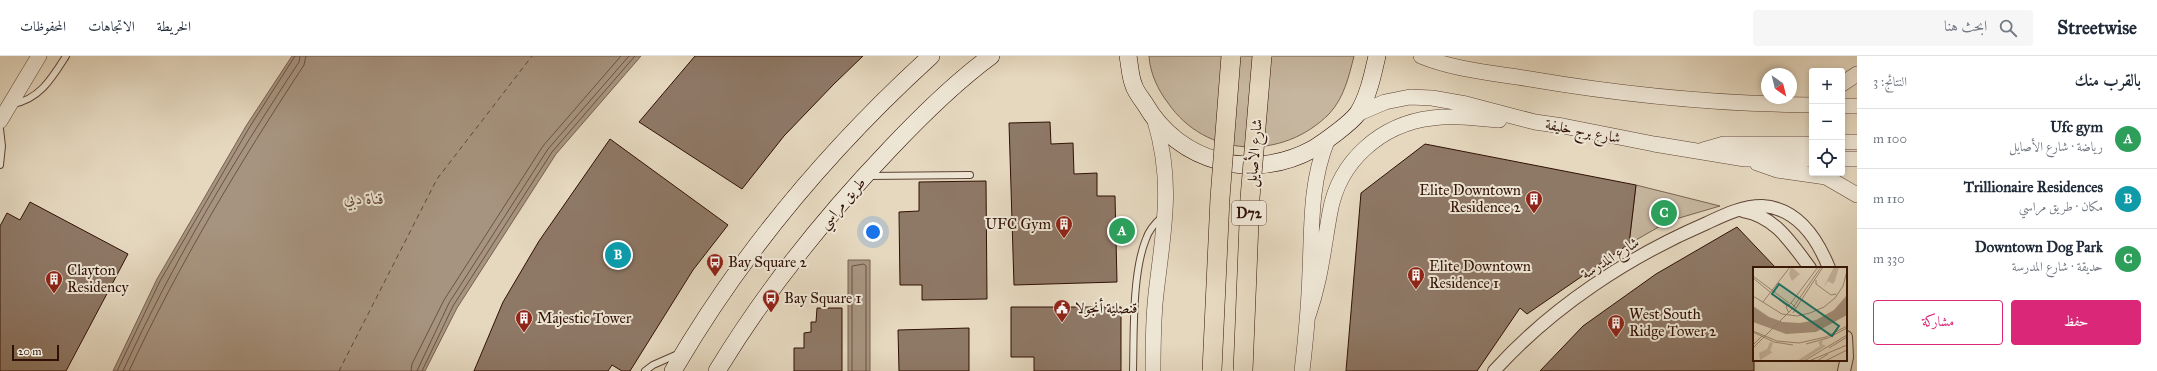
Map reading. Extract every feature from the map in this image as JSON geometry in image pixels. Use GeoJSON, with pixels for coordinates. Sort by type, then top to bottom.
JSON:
{"type":"FeatureCollection","features":[{"type":"Feature","properties":{"kind":"main road"},"geometry":{"type":"LineString","coordinates":[[673,371],[732,279],[794,197],[863,121],[932,56]]}},
{"type":"Feature","properties":{"kind":"main road","name":"طريق مراسي"},"geometry":{"type":"LineString","coordinates":[[717,371],[756,312],[790,265],[864,176],[957,82],[991,56]]}},
{"type":"Feature","properties":{"kind":"main road"},"geometry":{"type":"LineString","coordinates":[[1128,56],[1134,86],[1155,121],[1178,143],[1206,158],[1237,165],[1268,165],[1284,161],[1299,157],[1327,141],[1357,114],[1372,78],[1377,56]]}},
{"type":"Feature","properties":{"kind":"main road","name":"شارع الأصايل"},"geometry":{"type":"LineString","coordinates":[[1212,371],[1220,198],[1231,56]]}},
{"type":"Feature","properties":{"kind":"main road","name":"شارع الأصايل"},"geometry":{"type":"LineString","coordinates":[[1243,371],[1250,198],[1262,56]]}},
{"type":"Feature","properties":{"kind":"street"},"geometry":{"type":"LineString","coordinates":[[0,121],[39,56]]}},
{"type":"Feature","properties":{"kind":"street"},"geometry":{"type":"LineString","coordinates":[[1421,56],[1460,68],[1582,88],[1698,101],[1809,106]]}},
{"type":"Feature","properties":{"kind":"street"},"geometry":{"type":"LineString","coordinates":[[1845,82],[1857,74]]}},
{"type":"Feature","properties":{"kind":"street"},"geometry":{"type":"LineString","coordinates":[[1756,104],[1809,96]]}},
{"type":"Feature","properties":{"kind":"street","name":"شارع برج خليفة"},"geometry":{"type":"LineString","coordinates":[[1357,114],[1385,102],[1410,98],[1432,98],[1466,104],[1535,122],[1745,159],[1809,159]]}},
{"type":"Feature","properties":{"kind":"street"},"geometry":{"type":"LineString","coordinates":[[1845,106],[1857,106]]}},
{"type":"Feature","properties":{"kind":"street"},"geometry":{"type":"LineString","coordinates":[[1308,316],[1322,270],[1330,211],[1335,193],[1342,176],[1365,147],[1379,136],[1397,127],[1432,118],[1468,118],[1535,122]]}},
{"type":"Feature","properties":{"kind":"street"},"geometry":{"type":"LineString","coordinates":[[1153,371],[1156,296],[1166,213],[1164,158],[1155,121]]}},
{"type":"Feature","properties":{"kind":"street"},"geometry":{"type":"LineString","coordinates":[[1302,371],[1308,316],[1314,186],[1321,156],[1327,141]]}},
{"type":"Feature","properties":{"kind":"street"},"geometry":{"type":"LineString","coordinates":[[1845,142],[1857,142]]}},
{"type":"Feature","properties":{"kind":"street"},"geometry":{"type":"LineString","coordinates":[[1700,151],[1724,144],[1809,144]]}},
{"type":"Feature","properties":{"kind":"street"},"geometry":{"type":"LineString","coordinates":[[1745,159],[1778,170],[1826,177],[1857,195]]}},
{"type":"Feature","properties":{"kind":"street"},"geometry":{"type":"LineString","coordinates":[[1845,159],[1857,159]]}},
{"type":"Feature","properties":{"kind":"street","name":"شارع المدرسة"},"geometry":{"type":"LineString","coordinates":[[1494,371],[1542,324],[1614,272],[1667,242],[1736,210],[1762,206],[1775,208],[1798,220],[1807,228],[1818,245],[1829,267]]}},
{"type":"Feature","properties":{"kind":"street"},"geometry":{"type":"LineString","coordinates":[[1736,210],[1758,215],[1778,227],[1809,267]]}},
{"type":"Feature","properties":{"kind":"street"},"geometry":{"type":"LineString","coordinates":[[1844,371],[1846,361]]}},
{"type":"Feature","properties":{"kind":"lane"},"geometry":{"type":"LineString","coordinates":[[9,105],[22,102],[44,88],[66,56]]}},
{"type":"Feature","properties":{"kind":"lane"},"geometry":{"type":"LineString","coordinates":[[0,129],[2,146],[0,165]]}},
{"type":"Feature","properties":{"kind":"lane"},"geometry":{"type":"LineString","coordinates":[[864,176],[970,175]]}},
{"type":"Feature","properties":{"kind":"lane"},"geometry":{"type":"LineString","coordinates":[[1132,371],[1135,308],[1142,250],[1151,228],[1166,213]]}},
{"type":"Feature","properties":{"kind":"lane"},"geometry":{"type":"LineString","coordinates":[[645,371],[658,363],[684,352]]}},
{"type":"Feature","properties":{"kind":"shaded area"},"geometry":{"type":"Polygon","coordinates":[[[1149,56],[1354,56],[1348,79],[1339,101],[1329,114],[1310,129],[1289,140],[1267,146],[1245,147],[1223,143],[1203,135],[1184,121],[1161,93],[1151,69],[1149,56]]]}},
{"type":"Feature","properties":{"kind":"shaded area"},"geometry":{"type":"Polygon","coordinates":[[[1636,185],[1720,206],[1669,221],[1629,244],[1636,185]]]}},
{"type":"Feature","properties":{"kind":"water","name":"قناة دبي"},"geometry":{"type":"Polygon","coordinates":[[[292,56],[641,56],[556,154],[457,308],[425,371],[113,371],[157,279],[246,126],[292,56]]]}},
{"type":"Feature","properties":{"kind":"water"},"geometry":{"type":"Polygon","coordinates":[[[848,260],[870,260],[870,371],[848,371],[848,260]]]}},
{"type":"Feature","properties":{"kind":"building"},"geometry":{"type":"Polygon","coordinates":[[[695,56],[863,56],[784,136],[742,189],[639,122],[695,56]]]}},
{"type":"Feature","properties":{"kind":"building","name":"UFC Gym"},"geometry":{"type":"Polygon","coordinates":[[[1050,122],[1051,144],[1073,143],[1074,174],[1097,173],[1097,196],[1115,196],[1117,282],[1014,285],[1009,123],[1050,122]]]}},
{"type":"Feature","properties":{"kind":"building"},"geometry":{"type":"Polygon","coordinates":[[[610,139],[728,225],[693,270],[630,371],[622,371],[612,365],[608,371],[474,371],[503,302],[539,241],[610,139]]]}},
{"type":"Feature","properties":{"kind":"building"},"geometry":{"type":"Polygon","coordinates":[[[1425,144],[1636,185],[1629,244],[1527,314],[1520,308],[1477,371],[1346,371],[1361,193],[1425,144]]]}},
{"type":"Feature","properties":{"kind":"building"},"geometry":{"type":"Polygon","coordinates":[[[986,181],[987,299],[922,300],[922,285],[900,285],[899,212],[919,211],[919,182],[986,181]]]}},
{"type":"Feature","properties":{"kind":"building","name":"Clayton Residency"},"geometry":{"type":"Polygon","coordinates":[[[30,202],[128,254],[66,371],[0,371],[0,226],[7,213],[20,220],[30,202]]]}},
{"type":"Feature","properties":{"kind":"building"},"geometry":{"type":"Polygon","coordinates":[[[1737,227],[1775,267],[1753,267],[1754,371],[1540,371],[1583,326],[1656,274],[1737,227]]]}},
{"type":"Feature","properties":{"kind":"building"},"geometry":{"type":"Polygon","coordinates":[[[1011,307],[1121,307],[1121,371],[1034,371],[1034,357],[1011,357],[1011,307]]]}},
{"type":"Feature","properties":{"kind":"building"},"geometry":{"type":"Polygon","coordinates":[[[817,308],[842,308],[842,371],[794,371],[794,348],[804,348],[804,333],[811,332],[811,322],[816,322],[817,308]]]}},
{"type":"Feature","properties":{"kind":"building"},"geometry":{"type":"Polygon","coordinates":[[[969,328],[969,371],[899,371],[898,330],[969,328]]]}},
{"type":"Feature","properties":{"kind":"ferry route"},"geometry":{"type":"LineString","coordinates":[[339,371],[437,179],[532,56]]}},
{"type":"Feature","properties":{"kind":"place","name":"Downtown Dog Park"},"geometry":{"type":"Point","coordinates":[1664,213]}},
{"type":"Feature","properties":{"kind":"place","name":"Elite Downtown Residence 2"},"geometry":{"type":"Point","coordinates":[1534,214]}},
{"type":"Feature","properties":{"kind":"place","name":"Ufc gym"},"geometry":{"type":"Point","coordinates":[1122,231]}},
{"type":"Feature","properties":{"kind":"place","name":"UFC Gym"},"geometry":{"type":"Point","coordinates":[1064,239]}},
{"type":"Feature","properties":{"kind":"place","name":"Trillionaire Residences"},"geometry":{"type":"Point","coordinates":[618,255]}},
{"type":"Feature","properties":{"kind":"place","name":"Bay Square 2"},"geometry":{"type":"Point","coordinates":[715,277]}},
{"type":"Feature","properties":{"kind":"place","name":"Elite Downtown Residence 1"},"geometry":{"type":"Point","coordinates":[1416,290]}},
{"type":"Feature","properties":{"kind":"place","name":"Clayton Residency"},"geometry":{"type":"Point","coordinates":[54,294]}},
{"type":"Feature","properties":{"kind":"place","name":"Bay Square 1"},"geometry":{"type":"Point","coordinates":[771,313]}},
{"type":"Feature","properties":{"kind":"place","name":"قنصلية أنجولا"},"geometry":{"type":"Point","coordinates":[1062,323]}},
{"type":"Feature","properties":{"kind":"place","name":"Majestic Tower"},"geometry":{"type":"Point","coordinates":[524,333]}},
{"type":"Feature","properties":{"kind":"place","name":"West South Ridge Tower 2"},"geometry":{"type":"Point","coordinates":[1616,338]}}]}
